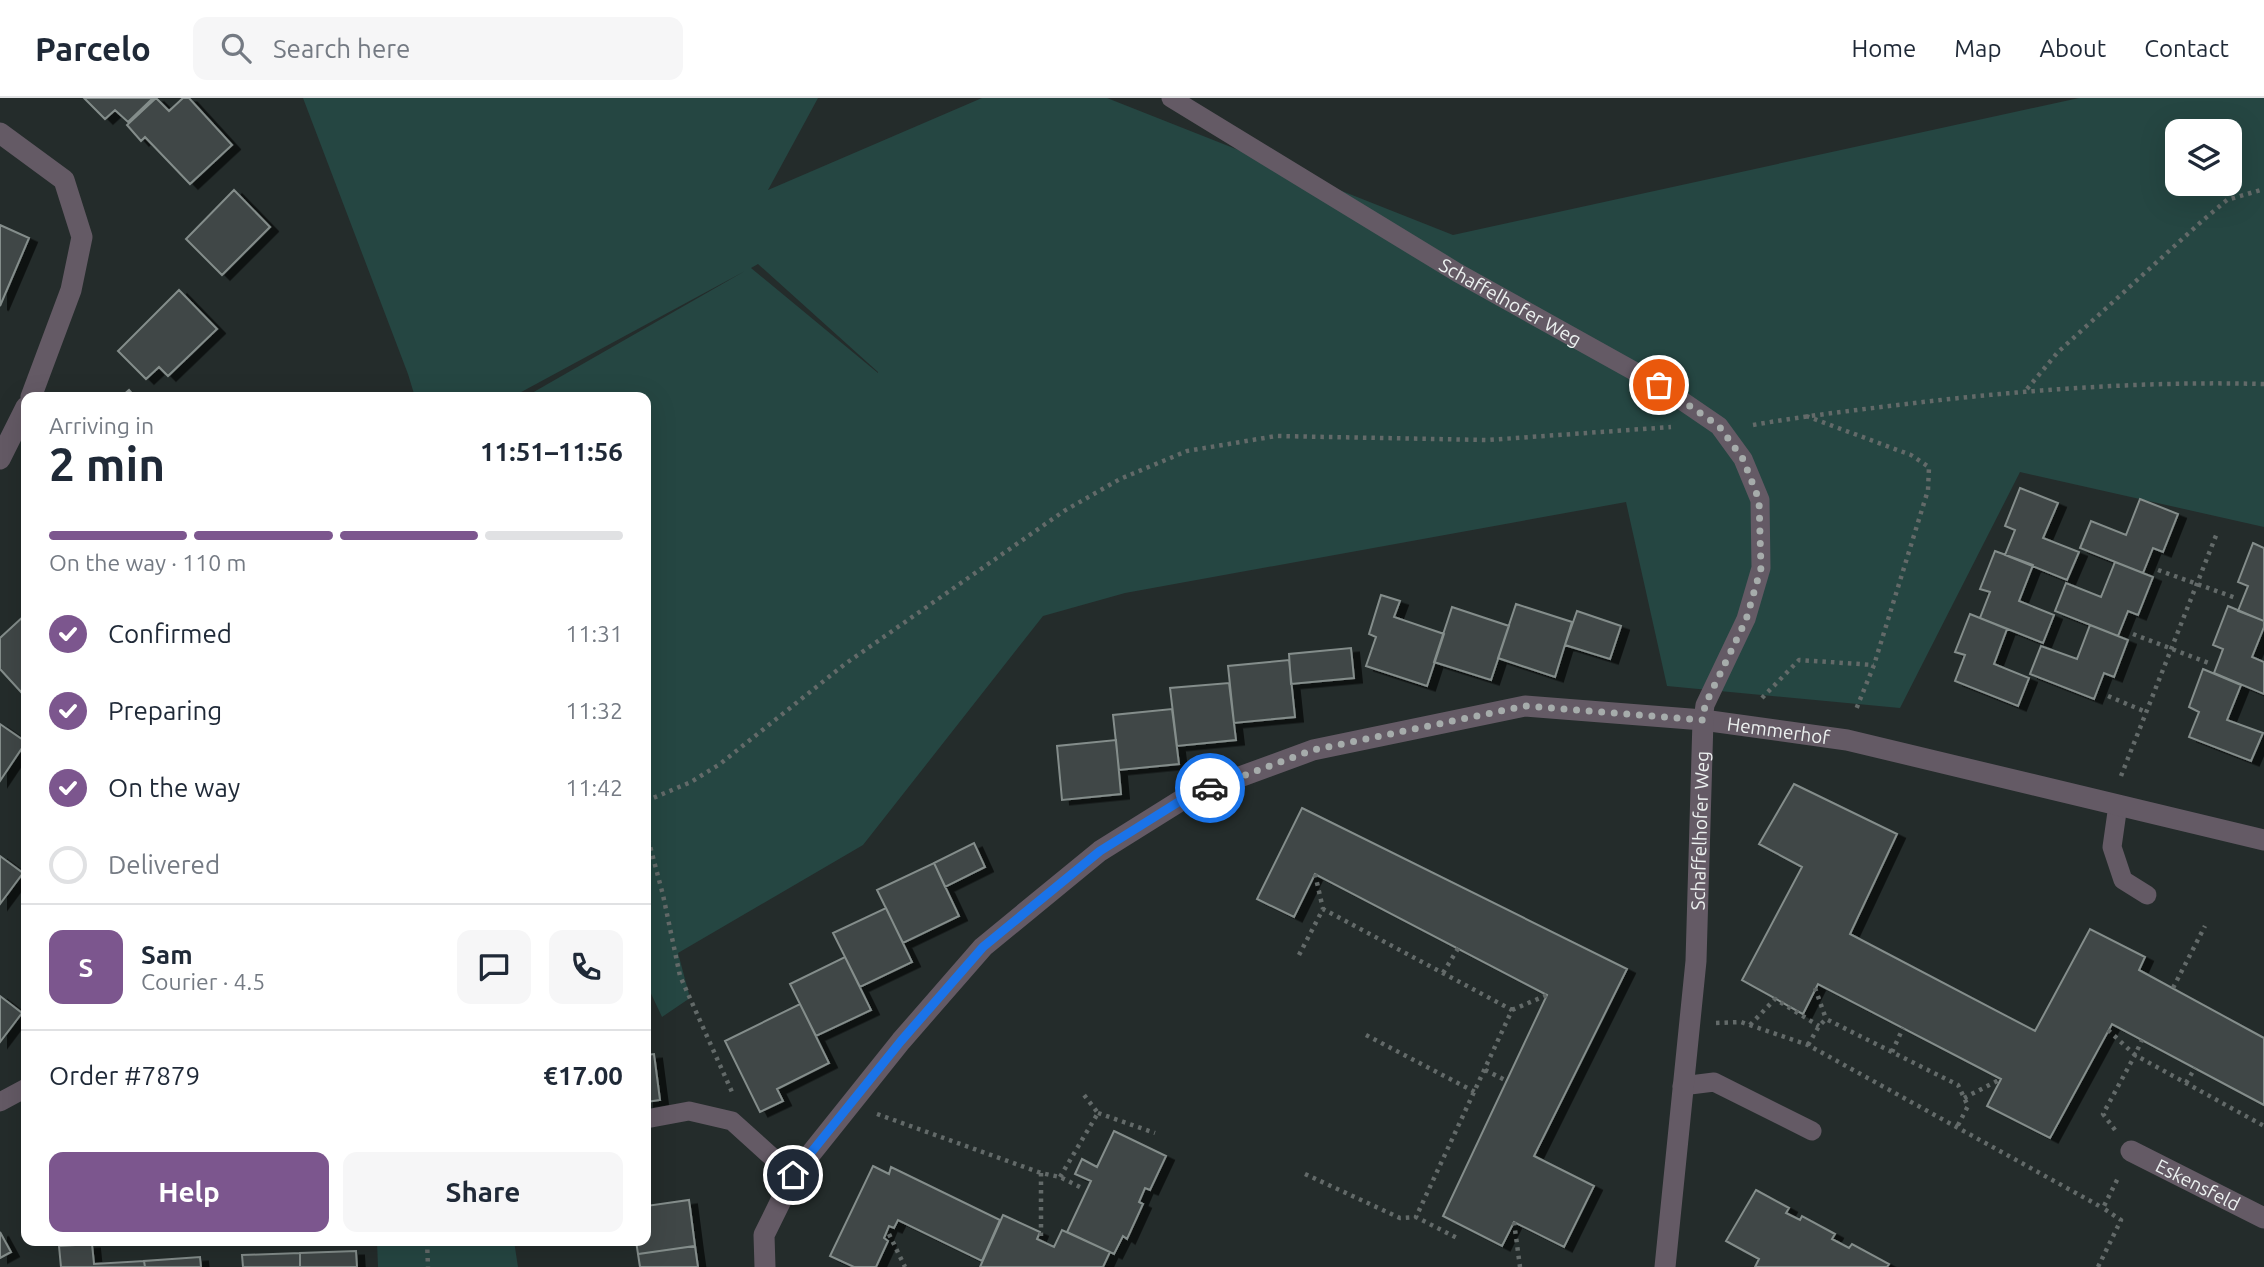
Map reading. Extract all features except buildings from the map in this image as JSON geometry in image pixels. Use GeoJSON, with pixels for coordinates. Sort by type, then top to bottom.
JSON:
{"type":"FeatureCollection","features":[{"type":"Feature","properties":{"kind":"street"},"geometry":{"type":"LineString","coordinates":[[0,133],[64,180],[82,237],[71,290],[34,392]]}},
{"type":"Feature","properties":{"kind":"street"},"geometry":{"type":"LineString","coordinates":[[0,459],[21,417]]}},
{"type":"Feature","properties":{"kind":"street","name":"Hemmerhof"},"geometry":{"type":"LineString","coordinates":[[765,1267],[764,1235],[793,1175],[901,1041],[983,947],[1100,851],[1188,796],[1313,750],[1525,706],[1703,720],[1847,740],[2264,840]]}},
{"type":"Feature","properties":{"kind":"street","name":"Schaffelhofer Weg"},"geometry":{"type":"LineString","coordinates":[[1665,1267],[1696,961],[1703,720]]}},
{"type":"Feature","properties":{"kind":"street","name":"Eskensfeld"},"geometry":{"type":"LineString","coordinates":[[2131,1151],[2264,1218]]}},
{"type":"Feature","properties":{"kind":"lane","name":"Schaffelhofer Weg"},"geometry":{"type":"LineString","coordinates":[[1171,98],[1458,274],[1659,385],[1719,426],[1743,459],[1759,500],[1761,568],[1746,620],[1705,705],[1703,720]]}},
{"type":"Feature","properties":{"kind":"lane"},"geometry":{"type":"LineString","coordinates":[[2114,804],[2112,847],[2123,880],[2147,895]]}},
{"type":"Feature","properties":{"kind":"lane"},"geometry":{"type":"LineString","coordinates":[[1682,1086],[1714,1083],[1812,1131]]}},
{"type":"Feature","properties":{"kind":"lane"},"geometry":{"type":"LineString","coordinates":[[0,1102],[21,1091]]}},
{"type":"Feature","properties":{"kind":"lane"},"geometry":{"type":"LineString","coordinates":[[651,1118],[689,1111],[732,1121],[793,1175]]}},
{"type":"Feature","properties":{"kind":"path"},"geometry":{"type":"LineString","coordinates":[[2026,390],[2058,352],[2202,221],[2227,200],[2264,189]]}},
{"type":"Feature","properties":{"kind":"path"},"geometry":{"type":"LineString","coordinates":[[651,799],[691,782],[720,764],[855,657],[1064,511],[1120,479],[1187,451],[1276,436],[1488,440],[1747,426],[1805,416],[2026,390],[2195,382],[2264,384]]}},
{"type":"Feature","properties":{"kind":"path"},"geometry":{"type":"LineString","coordinates":[[1805,416],[1911,455],[1929,467],[1928,490],[1874,665],[1847,740]]}},
{"type":"Feature","properties":{"kind":"path"},"geometry":{"type":"LineString","coordinates":[[2114,804],[2146,712],[2217,533]]}},
{"type":"Feature","properties":{"kind":"path"},"geometry":{"type":"LineString","coordinates":[[2158,570],[2236,598]]}},
{"type":"Feature","properties":{"kind":"path"},"geometry":{"type":"LineString","coordinates":[[2133,634],[2211,664]]}},
{"type":"Feature","properties":{"kind":"path"},"geometry":{"type":"LineString","coordinates":[[1752,725],[1762,697],[1799,660],[1874,665]]}},
{"type":"Feature","properties":{"kind":"path"},"geometry":{"type":"LineString","coordinates":[[2108,696],[2146,712]]}},
{"type":"Feature","properties":{"kind":"path"},"geometry":{"type":"LineString","coordinates":[[651,852],[680,976],[734,1096],[732,1121]]}},
{"type":"Feature","properties":{"kind":"path"},"geometry":{"type":"LineString","coordinates":[[1299,955],[1322,909],[1315,874]]}},
{"type":"Feature","properties":{"kind":"path"},"geometry":{"type":"LineString","coordinates":[[1322,909],[1512,1010]]}},
{"type":"Feature","properties":{"kind":"path"},"geometry":{"type":"LineString","coordinates":[[2173,988],[2205,926]]}},
{"type":"Feature","properties":{"kind":"path"},"geometry":{"type":"LineString","coordinates":[[1443,973],[1459,947]]}},
{"type":"Feature","properties":{"kind":"path"},"geometry":{"type":"LineString","coordinates":[[1815,988],[1826,1019],[1958,1086],[1968,1106],[1957,1127]]}},
{"type":"Feature","properties":{"kind":"path"},"geometry":{"type":"LineString","coordinates":[[1416,1217],[1512,1010],[1547,995]]}},
{"type":"Feature","properties":{"kind":"path"},"geometry":{"type":"LineString","coordinates":[[1750,1025],[1775,999],[1819,1026]]}},
{"type":"Feature","properties":{"kind":"path"},"geometry":{"type":"LineString","coordinates":[[1808,1045],[1826,1019]]}},
{"type":"Feature","properties":{"kind":"path"},"geometry":{"type":"LineString","coordinates":[[1689,1025],[1741,1022],[1808,1045],[2103,1208],[2121,1220],[2098,1267]]}},
{"type":"Feature","properties":{"kind":"path"},"geometry":{"type":"LineString","coordinates":[[1892,1052],[1903,1028]]}},
{"type":"Feature","properties":{"kind":"path"},"geometry":{"type":"LineString","coordinates":[[2108,1030],[2135,1055],[2264,1126]]}},
{"type":"Feature","properties":{"kind":"path"},"geometry":{"type":"LineString","coordinates":[[1366,1035],[1475,1092]]}},
{"type":"Feature","properties":{"kind":"path"},"geometry":{"type":"LineString","coordinates":[[2103,1208],[2131,1151],[2103,1114],[2142,1040]]}},
{"type":"Feature","properties":{"kind":"path"},"geometry":{"type":"LineString","coordinates":[[2186,1083],[2194,1068]]}},
{"type":"Feature","properties":{"kind":"path"},"geometry":{"type":"LineString","coordinates":[[1485,1070],[1507,1081]]}},
{"type":"Feature","properties":{"kind":"path"},"geometry":{"type":"LineString","coordinates":[[1964,1098],[2001,1079]]}},
{"type":"Feature","properties":{"kind":"path"},"geometry":{"type":"LineString","coordinates":[[1084,1095],[1098,1113],[1155,1133]]}},
{"type":"Feature","properties":{"kind":"path"},"geometry":{"type":"LineString","coordinates":[[850,1104],[1041,1173],[1060,1177],[1084,1189]]}},
{"type":"Feature","properties":{"kind":"path"},"geometry":{"type":"LineString","coordinates":[[1060,1177],[1098,1113]]}},
{"type":"Feature","properties":{"kind":"path"},"geometry":{"type":"LineString","coordinates":[[1041,1173],[1041,1238]]}},
{"type":"Feature","properties":{"kind":"path"},"geometry":{"type":"LineString","coordinates":[[1305,1174],[1400,1218],[1416,1217],[1457,1238]]}},
{"type":"Feature","properties":{"kind":"path"},"geometry":{"type":"LineString","coordinates":[[1514,1222],[1520,1267]]}},
{"type":"Feature","properties":{"kind":"path"},"geometry":{"type":"LineString","coordinates":[[889,1234],[905,1267]]}},
{"type":"Feature","properties":{"kind":"path"},"geometry":{"type":"LineString","coordinates":[[427,1246],[428,1267]]}},
{"type":"Feature","properties":{"kind":"shaded area"},"geometry":{"type":"Polygon","coordinates":[[[303,98],[818,98],[768,190],[982,98],[1107,98],[1453,235],[2079,98],[2264,98],[2264,527],[2020,472],[1900,708],[1667,686],[1626,502],[1125,593],[1043,616],[863,845],[678,953],[690,998],[662,1017],[651,994],[651,392],[534,392],[745,271],[521,392],[413,392],[303,98]],[[758,264],[751,268],[878,373],[758,264]]]}},
{"type":"Feature","properties":{"kind":"shaded area"},"geometry":{"type":"Polygon","coordinates":[[[377,1246],[515,1246],[518,1267],[378,1267],[377,1246]]]}},
{"type":"Feature","properties":{"kind":"way so far"},"geometry":{"type":"LineString","coordinates":[[1210,788],[1313,750],[1525,706],[1703,720],[1705,705],[1746,620],[1761,568],[1759,500],[1743,459],[1719,426],[1659,385]]}},
{"type":"Feature","properties":{"kind":"route"},"geometry":{"type":"LineString","coordinates":[[793,1175],[901,1041],[983,947],[1100,851],[1188,796],[1210,788]]}}]}
